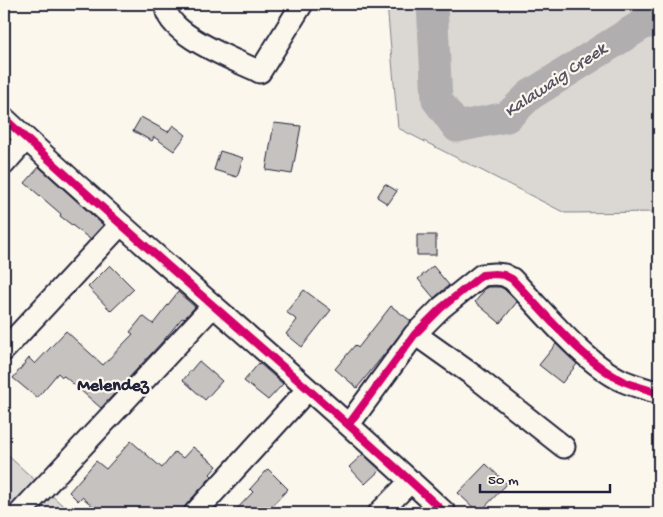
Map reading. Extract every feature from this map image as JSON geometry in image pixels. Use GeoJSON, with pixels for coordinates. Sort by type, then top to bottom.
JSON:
{"type":"FeatureCollection","features":[{"type":"Feature","properties":{"kind":"street"},"geometry":{"type":"LineString","coordinates":[[166,4],[166,9],[174,24],[187,36],[260,72],[302,4]]}},
{"type":"Feature","properties":{"kind":"street"},"geometry":{"type":"LineString","coordinates":[[4,118],[120,225],[349,424],[445,513]]}},
{"type":"Feature","properties":{"kind":"street"},"geometry":{"type":"LineString","coordinates":[[4,164],[26,139]]}},
{"type":"Feature","properties":{"kind":"street"},"geometry":{"type":"LineString","coordinates":[[4,350],[120,225]]}},
{"type":"Feature","properties":{"kind":"street"},"geometry":{"type":"LineString","coordinates":[[349,424],[415,334],[441,308],[482,275],[504,275],[512,279],[572,342],[598,365],[622,381],[659,393]]}},
{"type":"Feature","properties":{"kind":"street"},"geometry":{"type":"LineString","coordinates":[[20,513],[213,306]]}},
{"type":"Feature","properties":{"kind":"street"},"geometry":{"type":"LineString","coordinates":[[415,334],[474,376],[564,446]]}},
{"type":"Feature","properties":{"kind":"street"},"geometry":{"type":"LineString","coordinates":[[195,513],[308,389]]}},
{"type":"Feature","properties":{"kind":"street"},"geometry":{"type":"LineString","coordinates":[[378,513],[411,482]]}},
{"type":"Feature","properties":{"kind":"shaded area"},"geometry":{"type":"Polygon","coordinates":[[[387,4],[659,4],[659,212],[565,213],[398,128],[387,4]]]}},
{"type":"Feature","properties":{"kind":"shaded area"},"geometry":{"type":"Polygon","coordinates":[[[4,452],[71,513],[4,513],[4,452]]]}},
{"type":"Feature","properties":{"kind":"building"},"geometry":{"type":"Polygon","coordinates":[[[141,117],[168,132],[173,125],[186,135],[174,151],[154,137],[152,141],[133,131],[141,117]]]}},
{"type":"Feature","properties":{"kind":"building"},"geometry":{"type":"Polygon","coordinates":[[[274,123],[301,126],[292,174],[266,170],[274,123]]]}},
{"type":"Feature","properties":{"kind":"building"},"geometry":{"type":"Polygon","coordinates":[[[220,151],[243,158],[237,177],[214,170],[220,151]]]}},
{"type":"Feature","properties":{"kind":"building"},"geometry":{"type":"Polygon","coordinates":[[[39,167],[103,225],[90,239],[60,216],[61,214],[25,183],[39,167]]]}},
{"type":"Feature","properties":{"kind":"building"},"geometry":{"type":"Polygon","coordinates":[[[385,184],[397,191],[388,204],[377,197],[385,184]]]}},
{"type":"Feature","properties":{"kind":"building"},"geometry":{"type":"Polygon","coordinates":[[[417,235],[436,235],[436,255],[417,255],[417,235]]]}},
{"type":"Feature","properties":{"kind":"building"},"geometry":{"type":"Polygon","coordinates":[[[110,265],[134,289],[111,311],[88,287],[110,265]]]}},
{"type":"Feature","properties":{"kind":"building"},"geometry":{"type":"Polygon","coordinates":[[[433,266],[449,285],[434,298],[418,279],[433,266]]]}},
{"type":"Feature","properties":{"kind":"building"},"geometry":{"type":"Polygon","coordinates":[[[487,287],[500,287],[504,289],[517,302],[500,323],[475,302],[487,287]]]}},
{"type":"Feature","properties":{"kind":"building"},"geometry":{"type":"Polygon","coordinates":[[[304,290],[331,310],[302,347],[286,334],[297,320],[286,312],[304,290]]]}},
{"type":"Feature","properties":{"kind":"building"},"geometry":{"type":"Polygon","coordinates":[[[178,292],[195,307],[184,319],[182,318],[101,408],[58,373],[37,398],[13,378],[29,358],[35,364],[66,331],[103,365],[133,334],[130,332],[143,316],[153,324],[178,292]]]}},
{"type":"Feature","properties":{"kind":"building"},"geometry":{"type":"Polygon","coordinates":[[[391,306],[411,321],[357,388],[335,369],[355,345],[358,348],[391,306]]]}},
{"type":"Feature","properties":{"kind":"building"},"geometry":{"type":"Polygon","coordinates":[[[556,344],[577,364],[562,383],[539,365],[556,344]]]}},
{"type":"Feature","properties":{"kind":"building"},"geometry":{"type":"Polygon","coordinates":[[[199,361],[222,381],[205,400],[183,380],[199,361]]]}},
{"type":"Feature","properties":{"kind":"building"},"geometry":{"type":"Polygon","coordinates":[[[259,363],[283,384],[268,400],[244,381],[259,363]]]}},
{"type":"Feature","properties":{"kind":"building"},"geometry":{"type":"Polygon","coordinates":[[[131,441],[162,468],[175,452],[183,458],[193,447],[217,466],[210,474],[212,476],[181,513],[101,513],[82,497],[78,501],[69,492],[96,461],[106,469],[131,441]]]}},
{"type":"Feature","properties":{"kind":"building"},"geometry":{"type":"Polygon","coordinates":[[[363,454],[380,470],[365,484],[349,467],[363,454]]]}},
{"type":"Feature","properties":{"kind":"building"},"geometry":{"type":"Polygon","coordinates":[[[486,464],[507,484],[479,513],[458,493],[486,464]]]}},
{"type":"Feature","properties":{"kind":"building"},"geometry":{"type":"Polygon","coordinates":[[[268,469],[288,489],[265,513],[233,513],[253,492],[250,489],[268,469]]]}},
{"type":"Feature","properties":{"kind":"waterway","name":"Kalawaig Creek"},"geometry":{"type":"LineString","coordinates":[[432,4],[437,100],[457,127],[507,117],[530,95],[648,21],[659,25]]}},
{"type":"Feature","properties":{"kind":"cycle path"},"geometry":{"type":"LineString","coordinates":[[4,118],[113,218],[336,413],[445,513]]}},
{"type":"Feature","properties":{"kind":"cycle path"},"geometry":{"type":"LineString","coordinates":[[349,424],[415,334],[441,308],[482,275],[504,275],[512,279],[564,335],[593,362],[623,381],[659,393]]}},
{"type":"Feature","properties":{"kind":"district","name":"Melendez"},"geometry":{"type":"Point","coordinates":[113,386]}}]}
